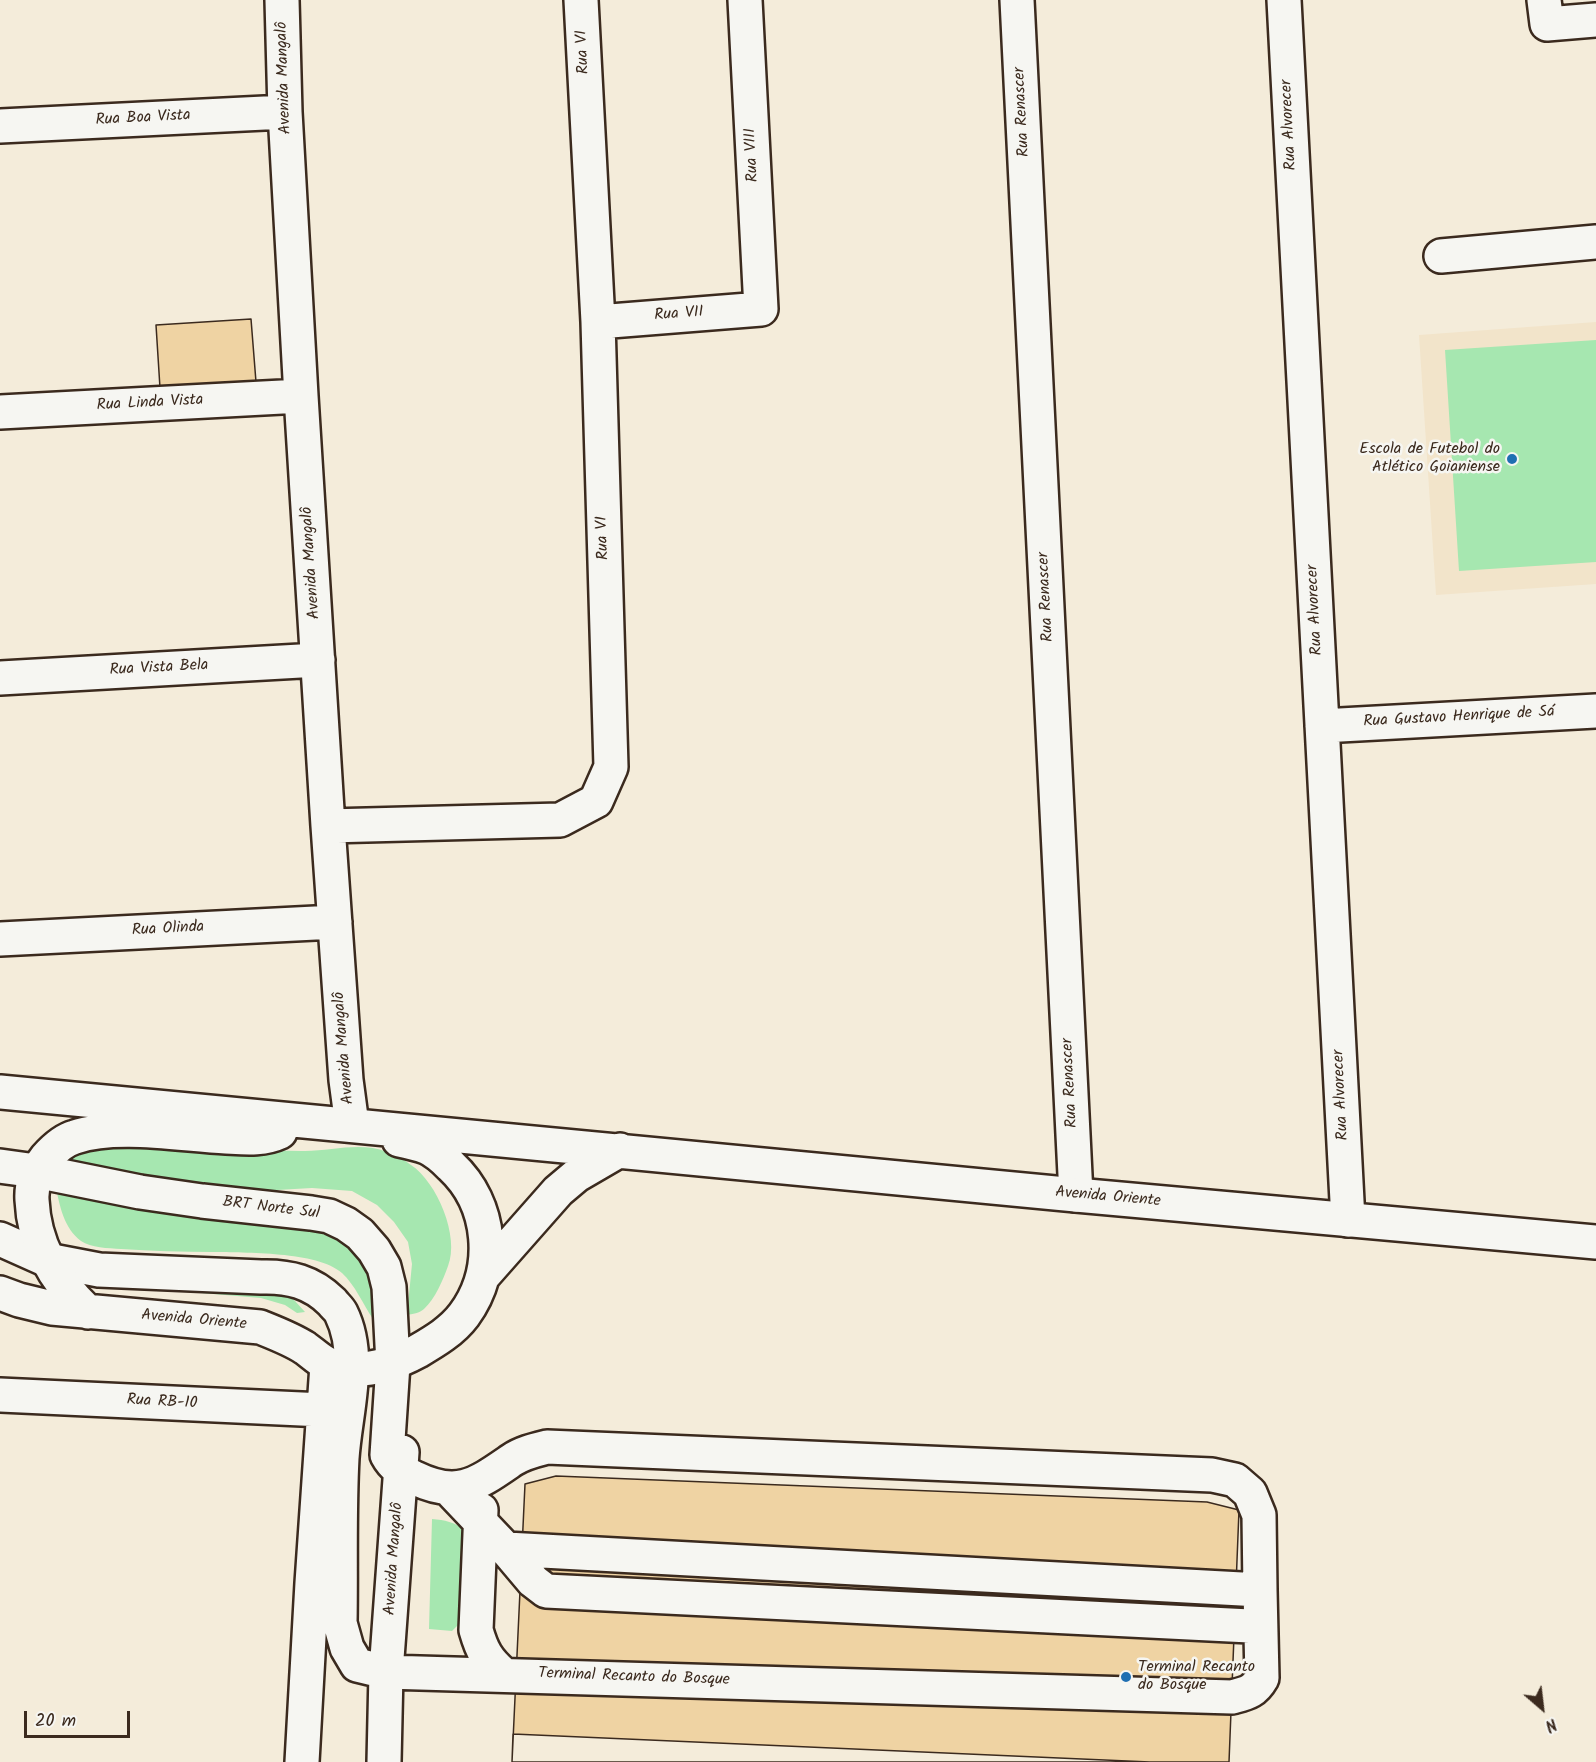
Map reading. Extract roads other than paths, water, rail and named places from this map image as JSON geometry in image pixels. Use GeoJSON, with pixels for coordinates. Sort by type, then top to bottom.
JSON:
{"type":"FeatureCollection","features":[{"type":"Feature","properties":{"kind":"street","name":"Avenida Mangalô"},"geometry":{"type":"LineString","coordinates":[[282,0],[285,112],[301,396],[328,826],[346,1080],[352,1125]]}},
{"type":"Feature","properties":{"kind":"street","name":"Rua VI"},"geometry":{"type":"LineString","coordinates":[[328,826],[560,820],[596,801],[611,767],[598,322],[581,0]]}},
{"type":"Feature","properties":{"kind":"street","name":"Rua VIII"},"geometry":{"type":"LineString","coordinates":[[745,0],[761,309]]}},
{"type":"Feature","properties":{"kind":"street","name":"Rua Renascer"},"geometry":{"type":"LineString","coordinates":[[1017,0],[1076,1195]]}},
{"type":"Feature","properties":{"kind":"street","name":"Rua Alvorecer"},"geometry":{"type":"LineString","coordinates":[[1284,0],[1348,1220]]}},
{"type":"Feature","properties":{"kind":"street"},"geometry":{"type":"LineString","coordinates":[[1545,0],[1547,24],[1596,20]]}},
{"type":"Feature","properties":{"kind":"street","name":"Rua Boa Vista"},"geometry":{"type":"LineString","coordinates":[[0,126],[285,112]]}},
{"type":"Feature","properties":{"kind":"street"},"geometry":{"type":"LineString","coordinates":[[1441,256],[1596,242]]}},
{"type":"Feature","properties":{"kind":"street","name":"Rua VII"},"geometry":{"type":"LineString","coordinates":[[598,322],[761,309]]}},
{"type":"Feature","properties":{"kind":"street","name":"Rua Linda Vista"},"geometry":{"type":"LineString","coordinates":[[0,412],[301,396]]}},
{"type":"Feature","properties":{"kind":"street","name":"Rua Vista Bela"},"geometry":{"type":"LineString","coordinates":[[0,678],[318,660]]}},
{"type":"Feature","properties":{"kind":"street","name":"Rua Gustavo Henrique de Sá"},"geometry":{"type":"LineString","coordinates":[[1322,726],[1596,711]]}},
{"type":"Feature","properties":{"kind":"street","name":"Rua Olinda"},"geometry":{"type":"LineString","coordinates":[[0,939],[335,922]]}},
{"type":"Feature","properties":{"kind":"street","name":"Avenida Oriente"},"geometry":{"type":"LineString","coordinates":[[0,1092],[1076,1195],[1596,1242]]}},
{"type":"Feature","properties":{"kind":"street"},"geometry":{"type":"LineString","coordinates":[[88,1312],[71,1296],[47,1260],[32,1214],[31,1193],[36,1171],[53,1150],[73,1137],[92,1132],[129,1131],[256,1138],[274,1134],[304,1121]]}},
{"type":"Feature","properties":{"kind":"street","name":"Avenida Oriente"},"geometry":{"type":"LineString","coordinates":[[0,1293],[52,1308],[260,1327],[339,1367],[371,1369],[401,1360],[450,1330],[464,1315],[475,1296],[483,1276],[487,1255],[482,1213],[473,1192],[461,1174],[445,1159],[427,1148],[352,1125]]}},
{"type":"Feature","properties":{"kind":"street","name":"Avenida Oriente"},"geometry":{"type":"LineString","coordinates":[[483,1276],[558,1191],[577,1175],[620,1150]]}},
{"type":"Feature","properties":{"kind":"street","name":"BRT Norte Sul"},"geometry":{"type":"LineString","coordinates":[[0,1166],[150,1193],[329,1216],[346,1224],[360,1234],[374,1250],[384,1267],[401,1360]]}},
{"type":"Feature","properties":{"kind":"street"},"geometry":{"type":"LineString","coordinates":[[0,1239],[47,1260],[99,1270],[277,1276],[294,1279],[323,1294],[340,1311],[348,1336],[323,1410],[302,1762]]}},
{"type":"Feature","properties":{"kind":"street","name":"Avenida Mangalô"},"geometry":{"type":"LineString","coordinates":[[384,1762],[387,1672],[401,1471],[401,1360]]}},
{"type":"Feature","properties":{"kind":"street","name":"Terminal Recanto do Bosque"},"geometry":{"type":"LineString","coordinates":[[339,1367],[342,1457],[340,1623],[346,1648],[357,1665],[387,1672],[1232,1697],[1251,1691],[1262,1678],[1259,1515],[1250,1493],[1235,1480],[1212,1475],[547,1447],[513,1459],[472,1486],[450,1489]]}},
{"type":"Feature","properties":{"kind":"street","name":"Rua RB-10"},"geometry":{"type":"LineString","coordinates":[[0,1395],[323,1410]]}},
{"type":"Feature","properties":{"kind":"street"},"geometry":{"type":"LineString","coordinates":[[401,1471],[430,1485],[450,1489],[533,1581],[546,1591],[1250,1626],[1261,1633]]}},
{"type":"Feature","properties":{"kind":"street"},"geometry":{"type":"LineString","coordinates":[[487,1476],[482,1494],[476,1630],[489,1662],[503,1674]]}},
{"type":"Feature","properties":{"kind":"street"},"geometry":{"type":"LineString","coordinates":[[506,1549],[1260,1590]]}},
{"type":"Feature","properties":{"kind":"place","name":"Escola de Futebol do Atlético Goianiense"},"geometry":{"type":"Point","coordinates":[1512,459]}},
{"type":"Feature","properties":{"kind":"place","name":"Terminal Recanto do Bosque"},"geometry":{"type":"Point","coordinates":[1126,1677]}}]}
